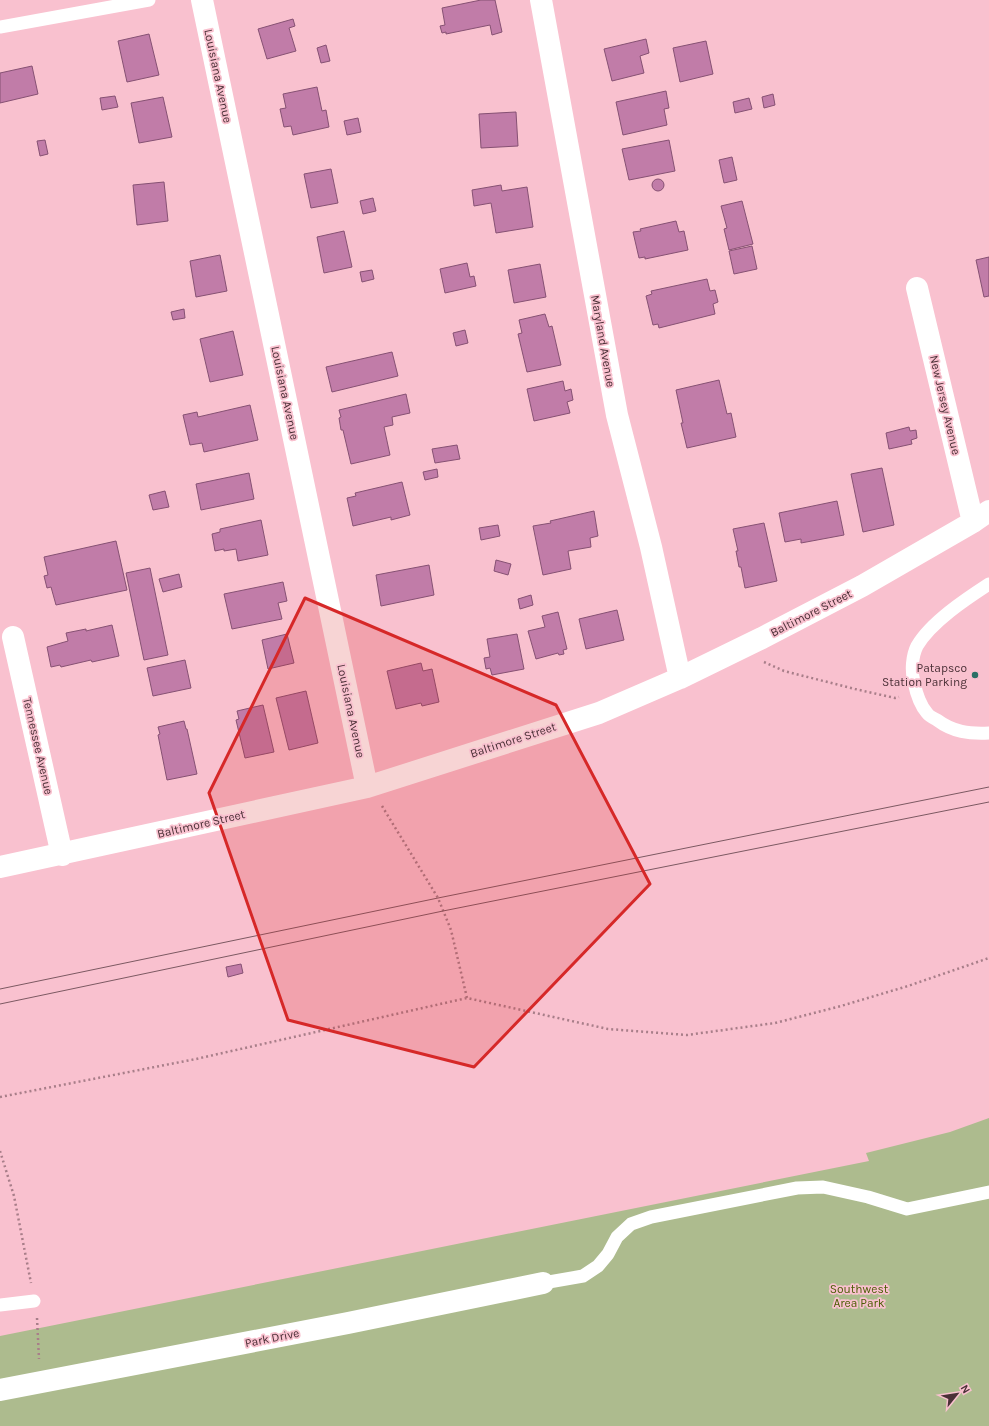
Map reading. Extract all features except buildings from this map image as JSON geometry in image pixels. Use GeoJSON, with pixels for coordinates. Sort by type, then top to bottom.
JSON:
{"type":"FeatureCollection","features":[{"type":"Feature","properties":{"kind":"street","name":"Louisiana Avenue"},"geometry":{"type":"LineString","coordinates":[[202,0],[367,787]]}},
{"type":"Feature","properties":{"kind":"street","name":"Maryland Avenue"},"geometry":{"type":"LineString","coordinates":[[540,0],[617,415],[680,678]]}},
{"type":"Feature","properties":{"kind":"street","name":"New Jersey Avenue"},"geometry":{"type":"LineString","coordinates":[[917,288],[981,517]]}},
{"type":"Feature","properties":{"kind":"street","name":"Baltimore Street"},"geometry":{"type":"LineString","coordinates":[[0,867],[367,787],[599,713],[680,678],[862,586],[981,517]]}},
{"type":"Feature","properties":{"kind":"street","name":"Tennessee Avenue"},"geometry":{"type":"LineString","coordinates":[[13,637],[62,854]]}},
{"type":"Feature","properties":{"kind":"street","name":"Park Drive"},"geometry":{"type":"LineString","coordinates":[[0,1390],[40,1381],[348,1324],[544,1283]]}},
{"type":"Feature","properties":{"kind":"lane"},"geometry":{"type":"LineString","coordinates":[[0,27],[149,0]]}},
{"type":"Feature","properties":{"kind":"lane"},"geometry":{"type":"LineString","coordinates":[[989,584],[975,593],[929,630],[917,647],[912,661],[913,678],[916,691],[927,713],[946,726],[967,733],[989,733]]}},
{"type":"Feature","properties":{"kind":"lane"},"geometry":{"type":"LineString","coordinates":[[544,1283],[583,1276],[598,1266],[608,1254],[617,1237],[631,1224],[651,1217],[797,1188],[823,1187],[868,1197],[907,1209],[989,1192]]}},
{"type":"Feature","properties":{"kind":"lane"},"geometry":{"type":"LineString","coordinates":[[0,1305],[34,1301]]}},
{"type":"Feature","properties":{"kind":"path"},"geometry":{"type":"LineString","coordinates":[[731,653],[759,660],[784,671],[888,697],[895,698],[916,691]]}},
{"type":"Feature","properties":{"kind":"path"},"geometry":{"type":"LineString","coordinates":[[367,787],[381,804],[438,898],[451,930],[467,998]]}},
{"type":"Feature","properties":{"kind":"path"},"geometry":{"type":"LineString","coordinates":[[0,1097],[196,1059],[467,998],[608,1029],[687,1035],[775,1023],[841,1006],[908,986],[989,958]]}},
{"type":"Feature","properties":{"kind":"path"},"geometry":{"type":"LineString","coordinates":[[0,1151],[14,1196],[37,1316],[40,1381]]}},
{"type":"Feature","properties":{"kind":"highlighted area"},"geometry":{"type":"Polygon","coordinates":[[[305,598],[556,705],[650,884],[474,1067],[288,1020],[209,793],[305,598]]]}},
{"type":"Feature","properties":{"kind":"green space","name":"Southwest Area Park"},"geometry":{"type":"Polygon","coordinates":[[[989,1118],[989,1426],[0,1426],[0,1336],[869,1161],[866,1153],[950,1132],[989,1118]]]}},
{"type":"Feature","properties":{"kind":"tram line"},"geometry":{"type":"LineString","coordinates":[[0,989],[438,898],[989,787]]}},
{"type":"Feature","properties":{"kind":"tram line"},"geometry":{"type":"LineString","coordinates":[[0,1004],[443,911],[989,802]]}},
{"type":"Feature","properties":{"kind":"place","name":"Patapsco Station Parking"},"geometry":{"type":"Point","coordinates":[975,675]}}]}
